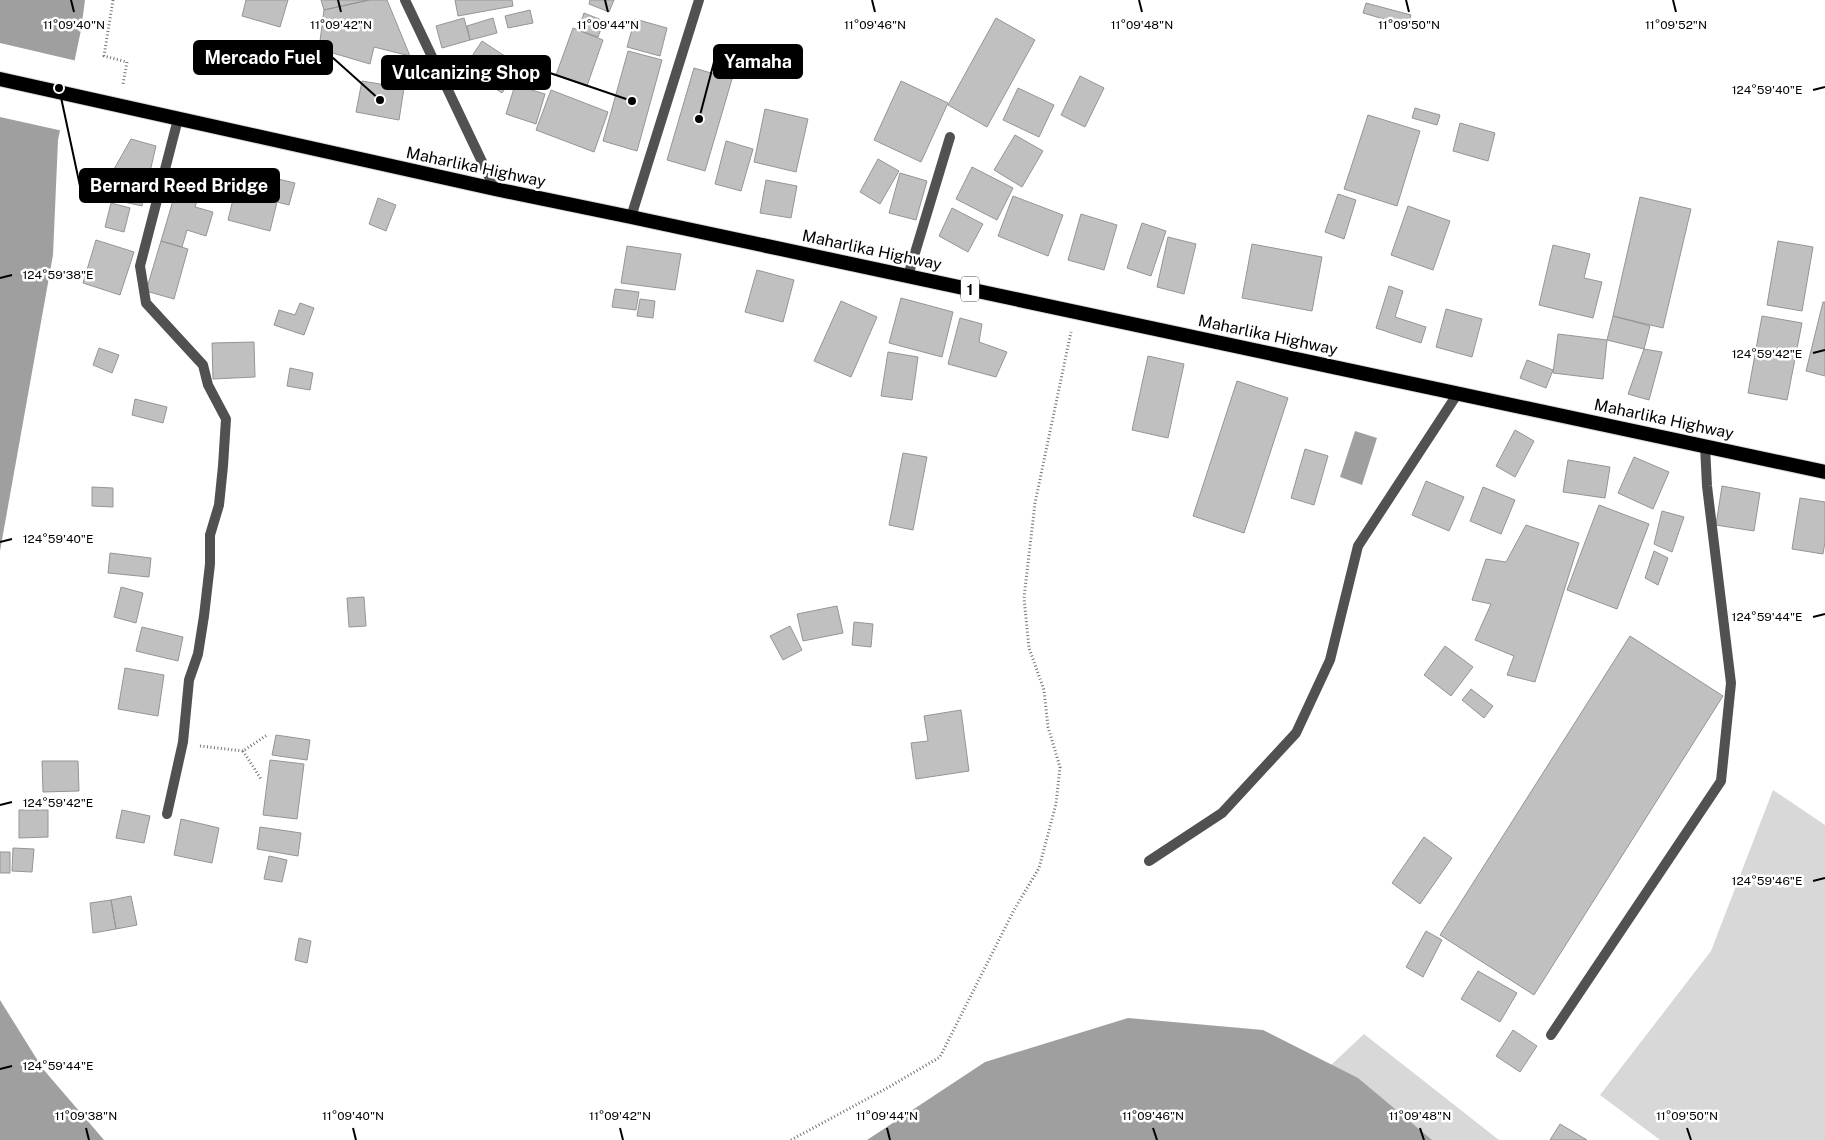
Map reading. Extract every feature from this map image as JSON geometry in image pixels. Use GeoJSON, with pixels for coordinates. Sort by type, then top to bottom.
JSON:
{"type":"FeatureCollection","features":[{"type":"Feature","properties":{"kind":"highway","name":"Maharlika Highway"},"geometry":{"type":"LineString","coordinates":[[0,80],[495,189],[1825,472]]}},
{"type":"Feature","properties":{"kind":"street"},"geometry":{"type":"LineString","coordinates":[[405,0],[495,189]]}},
{"type":"Feature","properties":{"kind":"street"},"geometry":{"type":"LineString","coordinates":[[631,217],[699,0]]}},
{"type":"Feature","properties":{"kind":"street"},"geometry":{"type":"LineString","coordinates":[[167,814],[183,742],[189,680],[198,654],[204,616],[210,564],[210,534],[219,505],[226,419],[208,385],[203,365],[146,303],[140,266],[178,119]]}},
{"type":"Feature","properties":{"kind":"street"},"geometry":{"type":"LineString","coordinates":[[908,276],[950,137]]}},
{"type":"Feature","properties":{"kind":"street"},"geometry":{"type":"LineString","coordinates":[[1149,862],[1222,813],[1296,733],[1330,660],[1358,546],[1458,393]]}},
{"type":"Feature","properties":{"kind":"street"},"geometry":{"type":"LineString","coordinates":[[1551,1036],[1721,781],[1731,682],[1707,486],[1705,446]]}},
{"type":"Feature","properties":{"kind":"path"},"geometry":{"type":"LineString","coordinates":[[113,0],[104,56],[128,62],[125,74]]}},
{"type":"Feature","properties":{"kind":"path"},"geometry":{"type":"LineString","coordinates":[[791,1140],[940,1057],[1014,910],[1039,868],[1056,804],[1060,767],[1048,727],[1044,690],[1029,648],[1024,598],[1035,503],[1075,311]]}},
{"type":"Feature","properties":{"kind":"path"},"geometry":{"type":"LineString","coordinates":[[183,742],[210,748],[243,751],[267,735]]}},
{"type":"Feature","properties":{"kind":"path"},"geometry":{"type":"LineString","coordinates":[[243,751],[261,779]]}},
{"type":"Feature","properties":{"kind":"shaded area"},"geometry":{"type":"Polygon","coordinates":[[[0,0],[85,0],[81,30],[58,140],[53,255],[0,551],[0,0]]]}},
{"type":"Feature","properties":{"kind":"shaded area"},"geometry":{"type":"Polygon","coordinates":[[[1355,431],[1377,438],[1362,485],[1340,477],[1355,431]]]}},
{"type":"Feature","properties":{"kind":"shaded area"},"geometry":{"type":"Polygon","coordinates":[[[1773,790],[1825,825],[1825,1140],[1660,1140],[1600,1095],[1711,951],[1773,790]]]}},
{"type":"Feature","properties":{"kind":"shaded area"},"geometry":{"type":"Polygon","coordinates":[[[0,1000],[43,1069],[104,1140],[0,1140],[0,1000]]]}},
{"type":"Feature","properties":{"kind":"shaded area"},"geometry":{"type":"Polygon","coordinates":[[[1128,1018],[1263,1030],[1358,1078],[1432,1140],[867,1140],[985,1062],[1128,1018]]]}},
{"type":"Feature","properties":{"kind":"shaded area"},"geometry":{"type":"Polygon","coordinates":[[[1364,1034],[1499,1140],[1251,1140],[1364,1034]]]}},
{"type":"Feature","properties":{"kind":"pier"},"geometry":{"type":"Polygon","coordinates":[[[0,43],[77,61],[63,131],[0,117],[0,43]]]}},
{"type":"Feature","properties":{"kind":"building"},"geometry":{"type":"Polygon","coordinates":[[[246,0],[288,0],[280,27],[242,16],[246,0]]]}},
{"type":"Feature","properties":{"kind":"building"},"geometry":{"type":"Polygon","coordinates":[[[321,0],[369,0],[324,10],[321,0]]]}},
{"type":"Feature","properties":{"kind":"building"},"geometry":{"type":"Polygon","coordinates":[[[369,0],[387,0],[410,56],[374,47],[370,64],[319,49],[324,10],[369,0]]]}},
{"type":"Feature","properties":{"kind":"building"},"geometry":{"type":"Polygon","coordinates":[[[455,0],[512,0],[513,6],[458,16],[455,0]]]}},
{"type":"Feature","properties":{"kind":"building"},"geometry":{"type":"Polygon","coordinates":[[[590,0],[614,0],[609,12],[589,4],[590,0]]]}},
{"type":"Feature","properties":{"kind":"building"},"geometry":{"type":"Polygon","coordinates":[[[1366,3],[1411,15],[1408,26],[1363,13],[1366,3]]]}},
{"type":"Feature","properties":{"kind":"building"},"geometry":{"type":"Polygon","coordinates":[[[530,10],[533,23],[508,28],[505,16],[530,10]]]}},
{"type":"Feature","properties":{"kind":"building"},"geometry":{"type":"Polygon","coordinates":[[[584,13],[604,21],[598,37],[578,30],[584,13]]]}},
{"type":"Feature","properties":{"kind":"building"},"geometry":{"type":"Polygon","coordinates":[[[464,18],[470,40],[442,48],[436,26],[464,18]]]}},
{"type":"Feature","properties":{"kind":"building"},"geometry":{"type":"Polygon","coordinates":[[[493,18],[497,33],[470,40],[467,26],[493,18]]]}},
{"type":"Feature","properties":{"kind":"building"},"geometry":{"type":"Polygon","coordinates":[[[996,18],[1035,40],[987,127],[948,105],[996,18]]]}},
{"type":"Feature","properties":{"kind":"building"},"geometry":{"type":"Polygon","coordinates":[[[635,19],[667,28],[660,56],[627,47],[635,19]]]}},
{"type":"Feature","properties":{"kind":"building"},"geometry":{"type":"Polygon","coordinates":[[[573,28],[603,40],[587,86],[556,75],[573,28]]]}},
{"type":"Feature","properties":{"kind":"building"},"geometry":{"type":"Polygon","coordinates":[[[482,41],[520,66],[502,93],[464,68],[482,41]]]}},
{"type":"Feature","properties":{"kind":"building"},"geometry":{"type":"Polygon","coordinates":[[[628,51],[662,60],[637,151],[603,141],[628,51]]]}},
{"type":"Feature","properties":{"kind":"building"},"geometry":{"type":"Polygon","coordinates":[[[694,68],[732,79],[705,171],[667,160],[694,68]]]}},
{"type":"Feature","properties":{"kind":"building"},"geometry":{"type":"Polygon","coordinates":[[[1080,76],[1104,88],[1085,127],[1061,115],[1080,76]]]}},
{"type":"Feature","properties":{"kind":"building"},"geometry":{"type":"Polygon","coordinates":[[[362,81],[404,88],[399,120],[356,112],[362,81]]]}},
{"type":"Feature","properties":{"kind":"building"},"geometry":{"type":"Polygon","coordinates":[[[901,81],[948,103],[921,162],[874,140],[901,81]]]}},
{"type":"Feature","properties":{"kind":"building"},"geometry":{"type":"Polygon","coordinates":[[[515,85],[545,94],[536,124],[506,114],[515,85]]]}},
{"type":"Feature","properties":{"kind":"building"},"geometry":{"type":"Polygon","coordinates":[[[1018,88],[1054,105],[1039,137],[1003,120],[1018,88]]]}},
{"type":"Feature","properties":{"kind":"building"},"geometry":{"type":"Polygon","coordinates":[[[551,90],[608,112],[594,152],[536,130],[551,90]]]}},
{"type":"Feature","properties":{"kind":"building"},"geometry":{"type":"Polygon","coordinates":[[[1415,108],[1440,115],[1437,125],[1412,118],[1415,108]]]}},
{"type":"Feature","properties":{"kind":"building"},"geometry":{"type":"Polygon","coordinates":[[[765,109],[808,119],[796,172],[754,162],[765,109]]]}},
{"type":"Feature","properties":{"kind":"building"},"geometry":{"type":"Polygon","coordinates":[[[1368,115],[1420,131],[1397,206],[1344,189],[1368,115]]]}},
{"type":"Feature","properties":{"kind":"building"},"geometry":{"type":"Polygon","coordinates":[[[1460,123],[1495,133],[1488,161],[1453,151],[1460,123]]]}},
{"type":"Feature","properties":{"kind":"building"},"geometry":{"type":"Polygon","coordinates":[[[1015,135],[1043,151],[1022,187],[994,170],[1015,135]]]}},
{"type":"Feature","properties":{"kind":"building"},"geometry":{"type":"Polygon","coordinates":[[[131,139],[156,146],[142,206],[124,202],[132,176],[123,170],[120,183],[109,178],[131,139]]]}},
{"type":"Feature","properties":{"kind":"building"},"geometry":{"type":"Polygon","coordinates":[[[726,141],[753,149],[741,191],[715,184],[726,141]]]}},
{"type":"Feature","properties":{"kind":"building"},"geometry":{"type":"Polygon","coordinates":[[[878,159],[899,171],[880,204],[860,192],[878,159]]]}},
{"type":"Feature","properties":{"kind":"building"},"geometry":{"type":"Polygon","coordinates":[[[972,167],[1013,188],[997,220],[956,199],[972,167]]]}},
{"type":"Feature","properties":{"kind":"building"},"geometry":{"type":"Polygon","coordinates":[[[900,173],[927,181],[916,220],[889,213],[900,173]]]}},
{"type":"Feature","properties":{"kind":"building"},"geometry":{"type":"Polygon","coordinates":[[[180,177],[203,184],[195,207],[213,212],[206,236],[187,230],[182,247],[161,241],[180,177]]]}},
{"type":"Feature","properties":{"kind":"building"},"geometry":{"type":"Polygon","coordinates":[[[238,179],[275,188],[278,179],[295,183],[289,205],[277,202],[270,231],[228,220],[238,179]]]}},
{"type":"Feature","properties":{"kind":"building"},"geometry":{"type":"Polygon","coordinates":[[[766,180],[797,186],[791,218],[760,213],[766,180]]]}},
{"type":"Feature","properties":{"kind":"building"},"geometry":{"type":"Polygon","coordinates":[[[1338,194],[1356,200],[1344,239],[1325,232],[1338,194]]]}},
{"type":"Feature","properties":{"kind":"building"},"geometry":{"type":"Polygon","coordinates":[[[1013,196],[1063,215],[1048,256],[998,236],[1013,196]]]}},
{"type":"Feature","properties":{"kind":"building"},"geometry":{"type":"Polygon","coordinates":[[[1640,197],[1691,209],[1663,328],[1613,316],[1640,197]]]}},
{"type":"Feature","properties":{"kind":"building"},"geometry":{"type":"Polygon","coordinates":[[[378,198],[396,205],[386,231],[369,224],[378,198]]]}},
{"type":"Feature","properties":{"kind":"building"},"geometry":{"type":"Polygon","coordinates":[[[111,203],[130,208],[124,232],[105,227],[111,203]]]}},
{"type":"Feature","properties":{"kind":"building"},"geometry":{"type":"Polygon","coordinates":[[[1408,206],[1450,221],[1433,270],[1391,255],[1408,206]]]}},
{"type":"Feature","properties":{"kind":"building"},"geometry":{"type":"Polygon","coordinates":[[[952,208],[983,224],[968,252],[939,236],[952,208]]]}},
{"type":"Feature","properties":{"kind":"building"},"geometry":{"type":"Polygon","coordinates":[[[1081,214],[1117,225],[1104,270],[1068,260],[1081,214]]]}},
{"type":"Feature","properties":{"kind":"building"},"geometry":{"type":"Polygon","coordinates":[[[1142,223],[1166,231],[1151,276],[1127,268],[1142,223]]]}},
{"type":"Feature","properties":{"kind":"building"},"geometry":{"type":"Polygon","coordinates":[[[1168,237],[1196,244],[1184,294],[1157,287],[1168,237]]]}},
{"type":"Feature","properties":{"kind":"building"},"geometry":{"type":"Polygon","coordinates":[[[96,240],[134,252],[120,295],[83,283],[96,240]]]}},
{"type":"Feature","properties":{"kind":"building"},"geometry":{"type":"Polygon","coordinates":[[[161,241],[188,249],[174,299],[146,291],[161,241]]]}},
{"type":"Feature","properties":{"kind":"building"},"geometry":{"type":"Polygon","coordinates":[[[1778,241],[1813,247],[1802,311],[1767,305],[1778,241]]]}},
{"type":"Feature","properties":{"kind":"building"},"geometry":{"type":"Polygon","coordinates":[[[1252,244],[1322,257],[1312,311],[1242,298],[1252,244]]]}},
{"type":"Feature","properties":{"kind":"building"},"geometry":{"type":"Polygon","coordinates":[[[1553,245],[1590,254],[1584,278],[1602,282],[1593,318],[1539,305],[1553,245]]]}},
{"type":"Feature","properties":{"kind":"building"},"geometry":{"type":"Polygon","coordinates":[[[627,246],[681,254],[675,290],[621,283],[627,246]]]}},
{"type":"Feature","properties":{"kind":"building"},"geometry":{"type":"Polygon","coordinates":[[[757,270],[794,280],[783,322],[745,312],[757,270]]]}},
{"type":"Feature","properties":{"kind":"building"},"geometry":{"type":"Polygon","coordinates":[[[1389,286],[1403,291],[1395,317],[1426,327],[1421,343],[1376,328],[1389,286]]]}},
{"type":"Feature","properties":{"kind":"building"},"geometry":{"type":"Polygon","coordinates":[[[615,289],[639,292],[636,310],[612,307],[615,289]]]}},
{"type":"Feature","properties":{"kind":"building"},"geometry":{"type":"Polygon","coordinates":[[[901,298],[953,312],[942,357],[889,343],[901,298]]]}},
{"type":"Feature","properties":{"kind":"building"},"geometry":{"type":"Polygon","coordinates":[[[640,299],[655,301],[653,318],[637,316],[640,299]]]}},
{"type":"Feature","properties":{"kind":"building"},"geometry":{"type":"Polygon","coordinates":[[[841,301],[877,317],[851,377],[814,361],[841,301]]]}},
{"type":"Feature","properties":{"kind":"building"},"geometry":{"type":"Polygon","coordinates":[[[1823,302],[1825,302],[1825,376],[1806,371],[1823,302]]]}},
{"type":"Feature","properties":{"kind":"building"},"geometry":{"type":"Polygon","coordinates":[[[300,303],[314,308],[304,335],[274,325],[279,310],[295,315],[300,303]]]}},
{"type":"Feature","properties":{"kind":"building"},"geometry":{"type":"Polygon","coordinates":[[[1446,309],[1482,319],[1472,357],[1436,347],[1446,309]]]}},
{"type":"Feature","properties":{"kind":"building"},"geometry":{"type":"Polygon","coordinates":[[[1613,316],[1650,326],[1644,349],[1607,340],[1613,316]]]}},
{"type":"Feature","properties":{"kind":"building"},"geometry":{"type":"Polygon","coordinates":[[[1762,316],[1802,323],[1787,400],[1748,393],[1762,316]]]}},
{"type":"Feature","properties":{"kind":"building"},"geometry":{"type":"Polygon","coordinates":[[[960,318],[982,324],[979,342],[1007,352],[996,377],[948,364],[960,318]]]}},
{"type":"Feature","properties":{"kind":"building"},"geometry":{"type":"Polygon","coordinates":[[[1558,334],[1607,340],[1603,379],[1553,373],[1558,334]]]}},
{"type":"Feature","properties":{"kind":"building"},"geometry":{"type":"Polygon","coordinates":[[[254,342],[255,377],[213,379],[212,343],[254,342]]]}},
{"type":"Feature","properties":{"kind":"building"},"geometry":{"type":"Polygon","coordinates":[[[99,348],[119,355],[112,373],[93,365],[99,348]]]}},
{"type":"Feature","properties":{"kind":"building"},"geometry":{"type":"Polygon","coordinates":[[[1644,349],[1662,352],[1649,400],[1628,394],[1644,349]]]}},
{"type":"Feature","properties":{"kind":"building"},"geometry":{"type":"Polygon","coordinates":[[[888,352],[918,357],[912,400],[881,396],[888,352]]]}},
{"type":"Feature","properties":{"kind":"building"},"geometry":{"type":"Polygon","coordinates":[[[1148,356],[1184,364],[1168,438],[1132,430],[1148,356]]]}},
{"type":"Feature","properties":{"kind":"building"},"geometry":{"type":"Polygon","coordinates":[[[1527,360],[1553,370],[1546,388],[1520,378],[1527,360]]]}},
{"type":"Feature","properties":{"kind":"building"},"geometry":{"type":"Polygon","coordinates":[[[290,368],[313,373],[310,390],[287,386],[290,368]]]}},
{"type":"Feature","properties":{"kind":"building"},"geometry":{"type":"Polygon","coordinates":[[[1237,381],[1288,398],[1244,533],[1193,516],[1237,381]]]}},
{"type":"Feature","properties":{"kind":"building"},"geometry":{"type":"Polygon","coordinates":[[[135,399],[167,407],[163,423],[132,415],[135,399]]]}},
{"type":"Feature","properties":{"kind":"building"},"geometry":{"type":"Polygon","coordinates":[[[1515,430],[1534,441],[1515,477],[1496,466],[1515,430]]]}},
{"type":"Feature","properties":{"kind":"building"},"geometry":{"type":"Polygon","coordinates":[[[1305,449],[1328,456],[1314,505],[1291,498],[1305,449]]]}},
{"type":"Feature","properties":{"kind":"building"},"geometry":{"type":"Polygon","coordinates":[[[903,453],[927,457],[913,530],[889,525],[903,453]]]}},
{"type":"Feature","properties":{"kind":"building"},"geometry":{"type":"Polygon","coordinates":[[[1634,457],[1669,472],[1653,509],[1618,493],[1634,457]]]}},
{"type":"Feature","properties":{"kind":"building"},"geometry":{"type":"Polygon","coordinates":[[[1568,460],[1610,467],[1605,498],[1563,492],[1568,460]]]}},
{"type":"Feature","properties":{"kind":"building"},"geometry":{"type":"Polygon","coordinates":[[[1426,481],[1464,497],[1449,531],[1412,515],[1426,481]]]}},
{"type":"Feature","properties":{"kind":"building"},"geometry":{"type":"Polygon","coordinates":[[[1722,486],[1760,493],[1754,531],[1716,525],[1722,486]]]}},
{"type":"Feature","properties":{"kind":"building"},"geometry":{"type":"Polygon","coordinates":[[[92,487],[113,488],[113,507],[92,506],[92,487]]]}},
{"type":"Feature","properties":{"kind":"building"},"geometry":{"type":"Polygon","coordinates":[[[1483,487],[1515,500],[1501,534],[1470,521],[1483,487]]]}},
{"type":"Feature","properties":{"kind":"building"},"geometry":{"type":"Polygon","coordinates":[[[1800,498],[1825,502],[1825,542],[1823,554],[1792,549],[1800,498]]]}},
{"type":"Feature","properties":{"kind":"building"},"geometry":{"type":"Polygon","coordinates":[[[1599,505],[1649,524],[1617,609],[1567,590],[1599,505]]]}},
{"type":"Feature","properties":{"kind":"building"},"geometry":{"type":"Polygon","coordinates":[[[1662,511],[1684,517],[1672,552],[1654,544],[1662,511]]]}},
{"type":"Feature","properties":{"kind":"building"},"geometry":{"type":"Polygon","coordinates":[[[1526,525],[1579,543],[1535,682],[1507,675],[1514,656],[1475,640],[1491,604],[1472,600],[1486,559],[1506,562],[1526,525]]]}},
{"type":"Feature","properties":{"kind":"building"},"geometry":{"type":"Polygon","coordinates":[[[1654,551],[1668,558],[1658,585],[1645,578],[1654,551]]]}},
{"type":"Feature","properties":{"kind":"building"},"geometry":{"type":"Polygon","coordinates":[[[110,553],[151,558],[149,577],[108,573],[110,553]]]}},
{"type":"Feature","properties":{"kind":"building"},"geometry":{"type":"Polygon","coordinates":[[[121,587],[143,593],[136,623],[114,617],[121,587]]]}},
{"type":"Feature","properties":{"kind":"building"},"geometry":{"type":"Polygon","coordinates":[[[364,597],[366,626],[349,627],[347,598],[364,597]]]}},
{"type":"Feature","properties":{"kind":"building"},"geometry":{"type":"Polygon","coordinates":[[[837,606],[843,633],[803,641],[797,614],[837,606]]]}},
{"type":"Feature","properties":{"kind":"building"},"geometry":{"type":"Polygon","coordinates":[[[854,622],[873,624],[871,647],[852,645],[854,622]]]}},
{"type":"Feature","properties":{"kind":"building"},"geometry":{"type":"Polygon","coordinates":[[[790,626],[802,650],[783,660],[770,636],[790,626]]]}},
{"type":"Feature","properties":{"kind":"building"},"geometry":{"type":"Polygon","coordinates":[[[142,627],[183,637],[178,661],[136,651],[142,627]]]}},
{"type":"Feature","properties":{"kind":"building"},"geometry":{"type":"Polygon","coordinates":[[[1630,636],[1723,696],[1534,995],[1440,935],[1630,636]]]}},
{"type":"Feature","properties":{"kind":"building"},"geometry":{"type":"Polygon","coordinates":[[[1445,646],[1473,667],[1451,696],[1424,675],[1445,646]]]}},
{"type":"Feature","properties":{"kind":"building"},"geometry":{"type":"Polygon","coordinates":[[[125,668],[164,675],[158,716],[118,709],[125,668]]]}},
{"type":"Feature","properties":{"kind":"building"},"geometry":{"type":"Polygon","coordinates":[[[1471,689],[1493,706],[1484,718],[1462,700],[1471,689]]]}},
{"type":"Feature","properties":{"kind":"building"},"geometry":{"type":"Polygon","coordinates":[[[961,710],[969,771],[916,779],[911,743],[928,741],[924,716],[961,710]]]}},
{"type":"Feature","properties":{"kind":"building"},"geometry":{"type":"Polygon","coordinates":[[[276,735],[310,740],[307,760],[272,755],[276,735]]]}},
{"type":"Feature","properties":{"kind":"building"},"geometry":{"type":"Polygon","coordinates":[[[270,760],[304,764],[297,819],[263,815],[270,760]]]}},
{"type":"Feature","properties":{"kind":"building"},"geometry":{"type":"Polygon","coordinates":[[[42,761],[78,761],[79,791],[43,792],[42,761]]]}},
{"type":"Feature","properties":{"kind":"building"},"geometry":{"type":"Polygon","coordinates":[[[19,810],[48,810],[48,837],[19,838],[19,810]]]}},
{"type":"Feature","properties":{"kind":"building"},"geometry":{"type":"Polygon","coordinates":[[[122,810],[150,816],[144,843],[116,838],[122,810]]]}},
{"type":"Feature","properties":{"kind":"building"},"geometry":{"type":"Polygon","coordinates":[[[181,819],[219,828],[212,863],[174,855],[181,819]]]}},
{"type":"Feature","properties":{"kind":"building"},"geometry":{"type":"Polygon","coordinates":[[[260,827],[301,833],[298,856],[257,849],[260,827]]]}},
{"type":"Feature","properties":{"kind":"building"},"geometry":{"type":"Polygon","coordinates":[[[1424,837],[1452,858],[1420,904],[1392,883],[1424,837]]]}},
{"type":"Feature","properties":{"kind":"building"},"geometry":{"type":"Polygon","coordinates":[[[13,848],[34,849],[32,872],[12,871],[13,848]]]}},
{"type":"Feature","properties":{"kind":"building"},"geometry":{"type":"Polygon","coordinates":[[[0,852],[10,852],[10,873],[0,873],[0,852]]]}},
{"type":"Feature","properties":{"kind":"building"},"geometry":{"type":"Polygon","coordinates":[[[269,856],[287,860],[282,882],[264,879],[269,856]]]}},
{"type":"Feature","properties":{"kind":"building"},"geometry":{"type":"Polygon","coordinates":[[[131,896],[137,925],[116,929],[111,900],[131,896]]]}},
{"type":"Feature","properties":{"kind":"building"},"geometry":{"type":"Polygon","coordinates":[[[111,900],[116,929],[93,933],[90,903],[111,900]]]}},
{"type":"Feature","properties":{"kind":"building"},"geometry":{"type":"Polygon","coordinates":[[[1426,931],[1442,940],[1423,977],[1406,967],[1426,931]]]}},
{"type":"Feature","properties":{"kind":"building"},"geometry":{"type":"Polygon","coordinates":[[[299,938],[311,941],[307,963],[295,960],[299,938]]]}},
{"type":"Feature","properties":{"kind":"building"},"geometry":{"type":"Polygon","coordinates":[[[1478,971],[1517,993],[1500,1022],[1461,999],[1478,971]]]}},
{"type":"Feature","properties":{"kind":"building"},"geometry":{"type":"Polygon","coordinates":[[[1513,1030],[1537,1046],[1520,1072],[1496,1056],[1513,1030]]]}},
{"type":"Feature","properties":{"kind":"building"},"geometry":{"type":"Polygon","coordinates":[[[1560,1124],[1587,1140],[1550,1140],[1560,1124]]]}},
{"type":"Feature","properties":{"kind":"place","name":"Bernard Reed Bridge"},"geometry":{"type":"Point","coordinates":[59,88]}},
{"type":"Feature","properties":{"kind":"place","name":"Mercado Fuel"},"geometry":{"type":"Point","coordinates":[380,100]}},
{"type":"Feature","properties":{"kind":"place","name":"Vulcanizing Shop"},"geometry":{"type":"Point","coordinates":[632,101]}},
{"type":"Feature","properties":{"kind":"place","name":"Yamaha"},"geometry":{"type":"Point","coordinates":[699,119]}}]}
